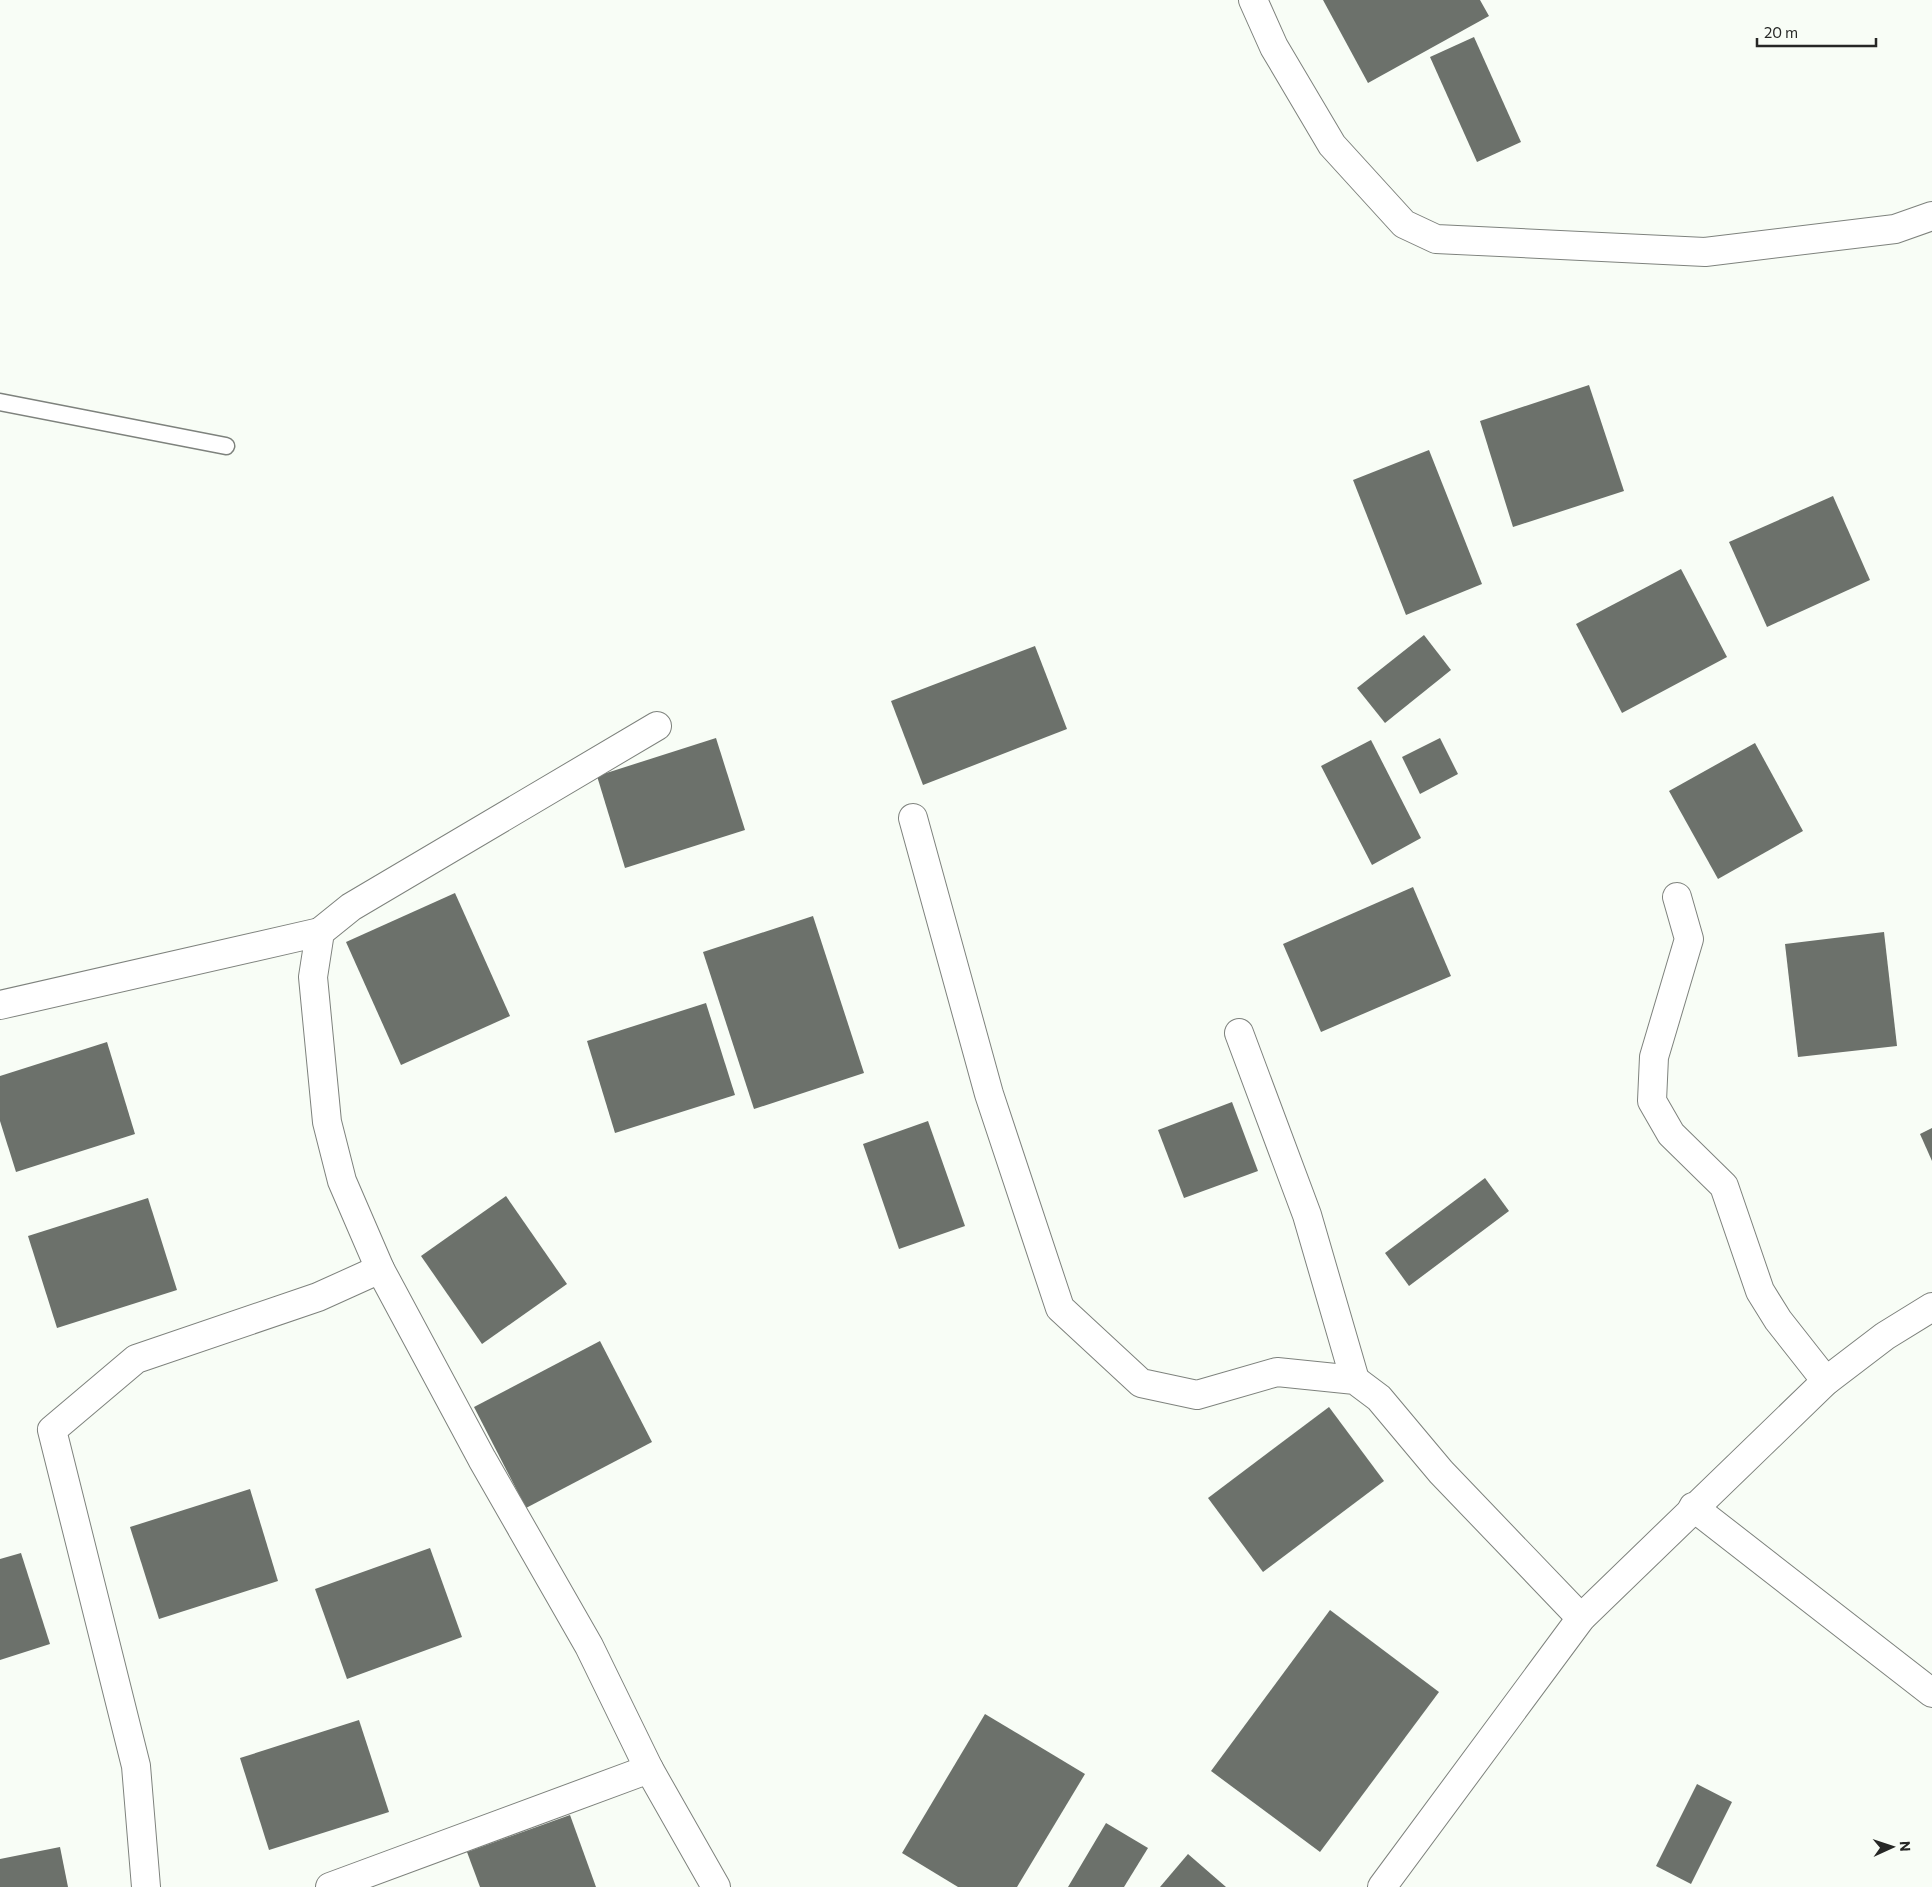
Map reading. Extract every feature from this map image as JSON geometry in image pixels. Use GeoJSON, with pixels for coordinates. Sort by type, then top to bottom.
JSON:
{"type":"FeatureCollection","features":[{"type":"Feature","properties":{"kind":"street"},"geometry":{"type":"LineString","coordinates":[[1253,0],[1274,47],[1332,145],[1404,224],[1436,239],[1705,252],[1895,229],[1932,216]]}},
{"type":"Feature","properties":{"kind":"street"},"geometry":{"type":"LineString","coordinates":[[0,1005],[320,932],[351,908],[657,726]]}},
{"type":"Feature","properties":{"kind":"street"},"geometry":{"type":"LineString","coordinates":[[913,818],[989,1094],[1060,1308],[1141,1383],[1197,1395],[1277,1372],[1355,1380],[1379,1398],[1441,1472],[1581,1618]]}},
{"type":"Feature","properties":{"kind":"street"},"geometry":{"type":"LineString","coordinates":[[1677,897],[1688,939],[1654,1057],[1652,1100],[1670,1134],[1724,1186],[1760,1291],[1778,1320],[1826,1381]]}},
{"type":"Feature","properties":{"kind":"street"},"geometry":{"type":"LineString","coordinates":[[320,932],[313,977],[327,1122],[342,1181],[380,1268],[482,1459],[589,1646],[649,1769],[716,1887]]}},
{"type":"Feature","properties":{"kind":"street"},"geometry":{"type":"LineString","coordinates":[[1239,1033],[1307,1215],[1355,1380]]}},
{"type":"Feature","properties":{"kind":"street"},"geometry":{"type":"LineString","coordinates":[[146,1887],[136,1766],[52,1430],[136,1359],[318,1298],[380,1268]]}},
{"type":"Feature","properties":{"kind":"street"},"geometry":{"type":"LineString","coordinates":[[1388,1885],[1581,1618],[1693,1507],[1826,1381],[1885,1336],[1932,1307]]}},
{"type":"Feature","properties":{"kind":"street"},"geometry":{"type":"LineString","coordinates":[[1693,1507],[1932,1693]]}},
{"type":"Feature","properties":{"kind":"street"},"geometry":{"type":"LineString","coordinates":[[330,1887],[649,1769]]}},
{"type":"Feature","properties":{"kind":"lane"},"geometry":{"type":"LineString","coordinates":[[0,402],[226,446]]}},
{"type":"Feature","properties":{"kind":"building"},"geometry":{"type":"Polygon","coordinates":[[[1323,0],[1480,0],[1489,16],[1368,83],[1323,0]]]}},
{"type":"Feature","properties":{"kind":"building"},"geometry":{"type":"Polygon","coordinates":[[[1474,37],[1521,142],[1477,162],[1430,57],[1474,37]]]}},
{"type":"Feature","properties":{"kind":"building"},"geometry":{"type":"Polygon","coordinates":[[[1589,385],[1624,491],[1513,527],[1480,421],[1589,385]]]}},
{"type":"Feature","properties":{"kind":"building"},"geometry":{"type":"Polygon","coordinates":[[[1429,450],[1482,584],[1406,615],[1353,480],[1429,450]]]}},
{"type":"Feature","properties":{"kind":"building"},"geometry":{"type":"Polygon","coordinates":[[[1833,496],[1870,580],[1767,627],[1729,542],[1833,496]]]}},
{"type":"Feature","properties":{"kind":"building"},"geometry":{"type":"Polygon","coordinates":[[[1681,569],[1727,657],[1622,713],[1576,624],[1681,569]]]}},
{"type":"Feature","properties":{"kind":"building"},"geometry":{"type":"Polygon","coordinates":[[[1424,635],[1451,670],[1385,723],[1357,688],[1424,635]]]}},
{"type":"Feature","properties":{"kind":"building"},"geometry":{"type":"Polygon","coordinates":[[[1035,646],[1067,729],[923,785],[891,701],[1035,646]]]}},
{"type":"Feature","properties":{"kind":"building"},"geometry":{"type":"Polygon","coordinates":[[[716,738],[745,830],[625,868],[597,776],[716,738]]]}},
{"type":"Feature","properties":{"kind":"building"},"geometry":{"type":"Polygon","coordinates":[[[1440,738],[1458,774],[1420,794],[1402,757],[1440,738]]]}},
{"type":"Feature","properties":{"kind":"building"},"geometry":{"type":"Polygon","coordinates":[[[1371,740],[1421,838],[1372,865],[1321,766],[1371,740]]]}},
{"type":"Feature","properties":{"kind":"building"},"geometry":{"type":"Polygon","coordinates":[[[1755,743],[1803,831],[1718,879],[1669,791],[1755,743]]]}},
{"type":"Feature","properties":{"kind":"building"},"geometry":{"type":"Polygon","coordinates":[[[1413,887],[1451,976],[1321,1032],[1283,944],[1413,887]]]}},
{"type":"Feature","properties":{"kind":"building"},"geometry":{"type":"Polygon","coordinates":[[[455,893],[510,1016],[401,1065],[346,942],[455,893]]]}},
{"type":"Feature","properties":{"kind":"building"},"geometry":{"type":"Polygon","coordinates":[[[813,916],[864,1073],[754,1109],[703,952],[813,916]]]}},
{"type":"Feature","properties":{"kind":"building"},"geometry":{"type":"Polygon","coordinates":[[[1884,932],[1897,1046],[1798,1057],[1785,944],[1884,932]]]}},
{"type":"Feature","properties":{"kind":"building"},"geometry":{"type":"Polygon","coordinates":[[[706,1003],[735,1095],[615,1133],[587,1041],[706,1003]]]}},
{"type":"Feature","properties":{"kind":"building"},"geometry":{"type":"Polygon","coordinates":[[[107,1042],[135,1134],[16,1172],[0,1121],[0,1076],[107,1042]]]}},
{"type":"Feature","properties":{"kind":"building"},"geometry":{"type":"Polygon","coordinates":[[[1232,1102],[1258,1171],[1184,1198],[1158,1130],[1232,1102]]]}},
{"type":"Feature","properties":{"kind":"building"},"geometry":{"type":"Polygon","coordinates":[[[928,1121],[965,1226],[899,1249],[863,1144],[928,1121]]]}},
{"type":"Feature","properties":{"kind":"building"},"geometry":{"type":"Polygon","coordinates":[[[1932,1128],[1932,1161],[1920,1134],[1932,1128]]]}},
{"type":"Feature","properties":{"kind":"building"},"geometry":{"type":"Polygon","coordinates":[[[1485,1178],[1509,1211],[1409,1286],[1385,1253],[1485,1178]]]}},
{"type":"Feature","properties":{"kind":"building"},"geometry":{"type":"Polygon","coordinates":[[[506,1196],[567,1284],[482,1344],[421,1256],[506,1196]]]}},
{"type":"Feature","properties":{"kind":"building"},"geometry":{"type":"Polygon","coordinates":[[[148,1198],[177,1290],[57,1328],[28,1236],[148,1198]]]}},
{"type":"Feature","properties":{"kind":"building"},"geometry":{"type":"Polygon","coordinates":[[[600,1341],[652,1442],[526,1508],[474,1407],[600,1341]]]}},
{"type":"Feature","properties":{"kind":"building"},"geometry":{"type":"Polygon","coordinates":[[[1329,1407],[1384,1481],[1263,1572],[1208,1498],[1329,1407]]]}},
{"type":"Feature","properties":{"kind":"building"},"geometry":{"type":"Polygon","coordinates":[[[250,1489],[278,1581],[159,1619],[130,1527],[250,1489]]]}},
{"type":"Feature","properties":{"kind":"building"},"geometry":{"type":"Polygon","coordinates":[[[430,1548],[462,1637],[347,1679],[315,1589],[430,1548]]]}},
{"type":"Feature","properties":{"kind":"building"},"geometry":{"type":"Polygon","coordinates":[[[21,1553],[50,1644],[0,1660],[0,1559],[21,1553]]]}},
{"type":"Feature","properties":{"kind":"building"},"geometry":{"type":"Polygon","coordinates":[[[1330,1610],[1439,1692],[1320,1852],[1211,1771],[1330,1610]]]}},
{"type":"Feature","properties":{"kind":"building"},"geometry":{"type":"Polygon","coordinates":[[[985,1714],[1085,1774],[1017,1887],[958,1887],[902,1853],[985,1714]]]}},
{"type":"Feature","properties":{"kind":"building"},"geometry":{"type":"Polygon","coordinates":[[[359,1720],[389,1812],[269,1850],[240,1758],[359,1720]]]}},
{"type":"Feature","properties":{"kind":"building"},"geometry":{"type":"Polygon","coordinates":[[[1697,1784],[1732,1802],[1691,1884],[1656,1866],[1697,1784]]]}},
{"type":"Feature","properties":{"kind":"building"},"geometry":{"type":"Polygon","coordinates":[[[570,1815],[596,1887],[480,1887],[467,1852],[570,1815]]]}},
{"type":"Feature","properties":{"kind":"building"},"geometry":{"type":"Polygon","coordinates":[[[1106,1823],[1148,1848],[1124,1887],[1068,1887],[1106,1823]]]}},
{"type":"Feature","properties":{"kind":"building"},"geometry":{"type":"Polygon","coordinates":[[[60,1847],[68,1887],[0,1887],[0,1859],[60,1847]]]}},
{"type":"Feature","properties":{"kind":"building"},"geometry":{"type":"Polygon","coordinates":[[[1188,1854],[1226,1887],[1160,1887],[1188,1854]]]}}]}
